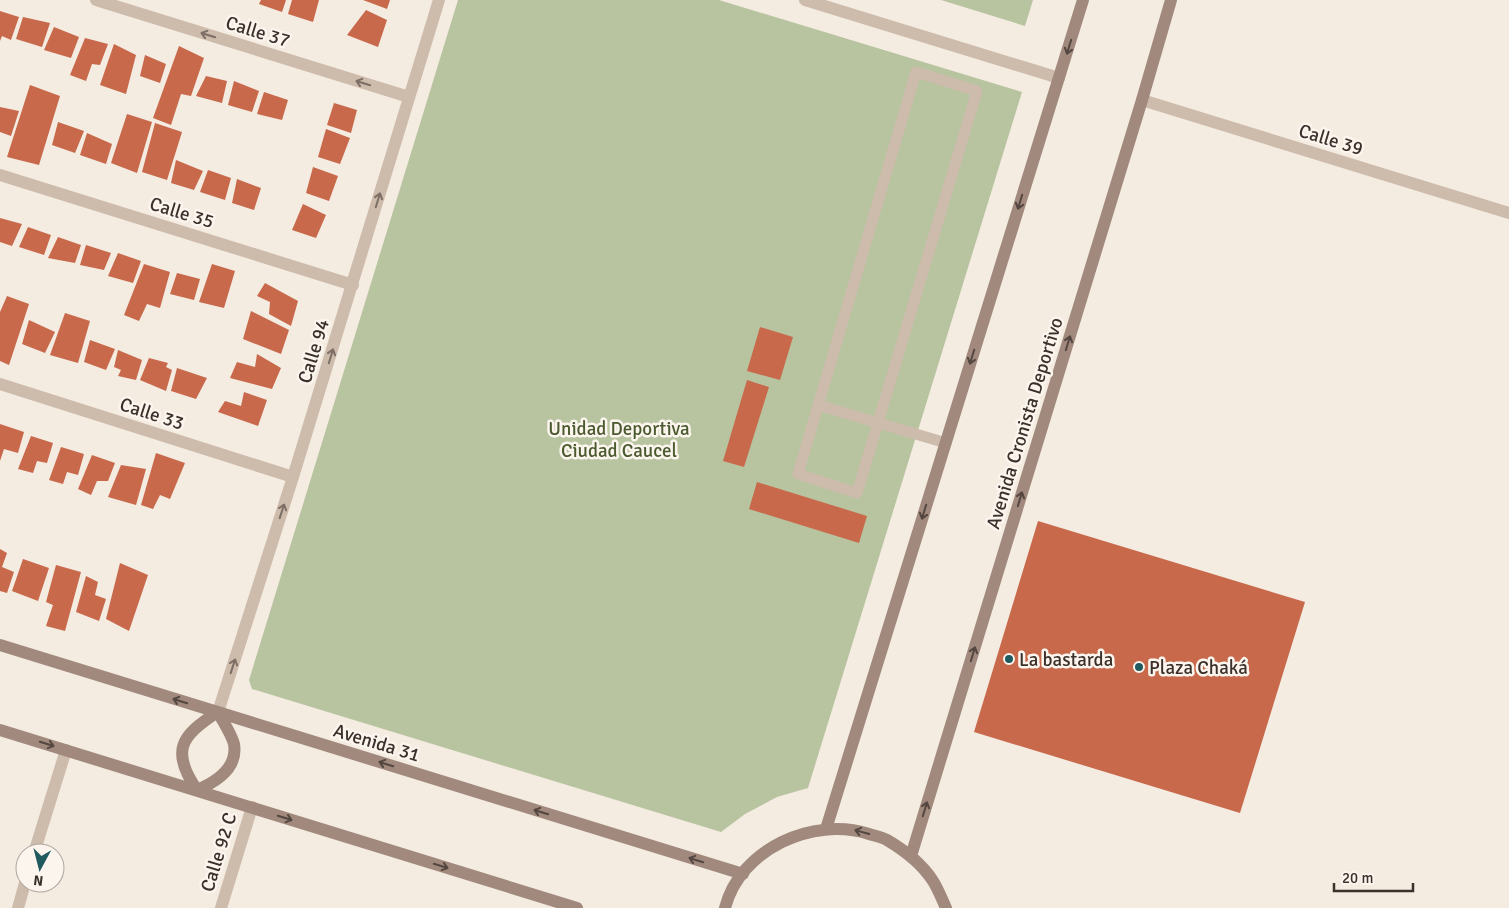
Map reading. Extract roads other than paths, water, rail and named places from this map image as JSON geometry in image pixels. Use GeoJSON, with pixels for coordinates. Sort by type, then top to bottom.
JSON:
{"type":"FeatureCollection","features":[{"type":"Feature","properties":{"kind":"main road"},"geometry":{"type":"LineString","coordinates":[[826,828],[1083,0]]}},
{"type":"Feature","properties":{"kind":"main road","name":"Avenida Cronista Deportivo"},"geometry":{"type":"LineString","coordinates":[[911,856],[1171,0]]}},
{"type":"Feature","properties":{"kind":"main road","name":"Avenida 31"},"geometry":{"type":"LineString","coordinates":[[0,645],[743,874]]}},
{"type":"Feature","properties":{"kind":"main road"},"geometry":{"type":"LineString","coordinates":[[218,712],[228,729],[234,745],[232,760],[225,773],[214,783],[197,790],[187,775],[182,760],[185,743],[190,732],[218,712]]}},
{"type":"Feature","properties":{"kind":"main road"},"geometry":{"type":"LineString","coordinates":[[0,730],[577,908]]}},
{"type":"Feature","properties":{"kind":"main road"},"geometry":{"type":"LineString","coordinates":[[725,908],[739,878],[762,854],[792,836],[826,828],[857,830],[885,839],[911,856],[932,880],[946,908]]}},
{"type":"Feature","properties":{"kind":"street","name":"Calle 37"},"geometry":{"type":"LineString","coordinates":[[96,0],[409,97]]}},
{"type":"Feature","properties":{"kind":"street","name":"Calle 94"},"geometry":{"type":"LineString","coordinates":[[218,712],[353,285],[439,0]]}},
{"type":"Feature","properties":{"kind":"street"},"geometry":{"type":"LineString","coordinates":[[805,0],[1059,78]]}},
{"type":"Feature","properties":{"kind":"street","name":"Calle 39"},"geometry":{"type":"LineString","coordinates":[[1142,100],[1509,213]]}},
{"type":"Feature","properties":{"kind":"street","name":"Calle 35"},"geometry":{"type":"LineString","coordinates":[[0,175],[353,285]]}},
{"type":"Feature","properties":{"kind":"street","name":"Calle 33"},"geometry":{"type":"LineString","coordinates":[[0,384],[293,478]]}},
{"type":"Feature","properties":{"kind":"street"},"geometry":{"type":"LineString","coordinates":[[37,843],[66,750]]}},
{"type":"Feature","properties":{"kind":"street","name":"Calle 92 C"},"geometry":{"type":"LineString","coordinates":[[221,908],[252,807]]}},
{"type":"Feature","properties":{"kind":"street"},"geometry":{"type":"LineString","coordinates":[[18,908],[22,893]]}},
{"type":"Feature","properties":{"kind":"lane"},"geometry":{"type":"LineString","coordinates":[[916,72],[977,90],[858,493],[798,474],[818,405],[916,72]]}},
{"type":"Feature","properties":{"kind":"lane"},"geometry":{"type":"LineString","coordinates":[[818,405],[946,443]]}},
{"type":"Feature","properties":{"kind":"place","name":"La bastarda"},"geometry":{"type":"Point","coordinates":[1009,659]}},
{"type":"Feature","properties":{"kind":"place","name":"Plaza Chaká"},"geometry":{"type":"Point","coordinates":[1139,667]}},
{"type":"Feature","properties":{"kind":"park label","name":"Unidad Deportiva Ciudad Caucel"},"geometry":{"type":"Point","coordinates":[619,439]}}]}
